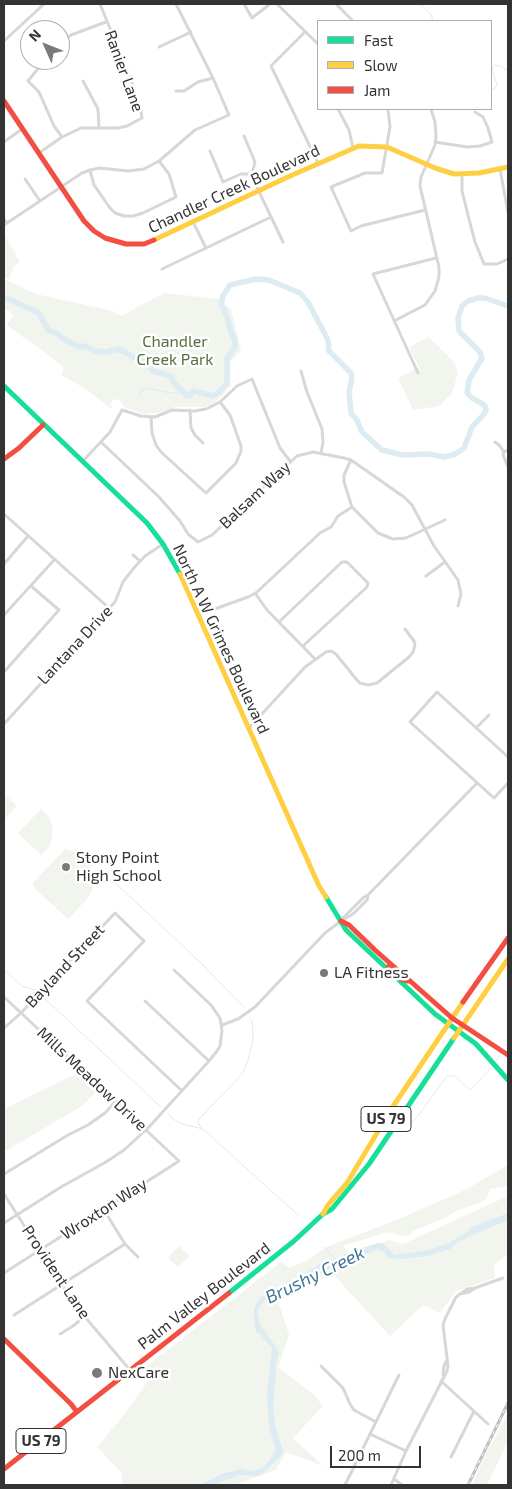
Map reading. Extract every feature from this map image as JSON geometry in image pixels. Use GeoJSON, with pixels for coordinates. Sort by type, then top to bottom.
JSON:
{"type":"FeatureCollection","features":[{"type":"Feature","properties":{"kind":"main road","name":"Chandler Creek Boulevard"},"geometry":{"type":"LineString","coordinates":[[4,101],[87,225],[100,235],[114,242],[144,244],[353,148],[369,146],[387,147],[448,173],[479,173],[508,167]]}},
{"type":"Feature","properties":{"kind":"main road","name":"North A W Grimes Boulevard"},"geometry":{"type":"LineString","coordinates":[[4,386],[147,523],[173,559],[319,886],[346,930],[418,999],[458,1032],[476,1044],[508,1080]]}},
{"type":"Feature","properties":{"kind":"main road"},"geometry":{"type":"LineString","coordinates":[[4,460],[20,448],[43,425]]}},
{"type":"Feature","properties":{"kind":"main road","name":"North A W Grimes Boulevard"},"geometry":{"type":"LineString","coordinates":[[340,921],[349,925],[452,1018],[508,1055]]}},
{"type":"Feature","properties":{"kind":"main road","name":"Palm Valley Boulevard"},"geometry":{"type":"LineString","coordinates":[[324,1214],[328,1205],[351,1176],[392,1108],[452,1018],[508,938]]}},
{"type":"Feature","properties":{"kind":"main road"},"geometry":{"type":"LineString","coordinates":[[376,960],[387,966],[401,979],[409,981]]}},
{"type":"Feature","properties":{"kind":"main road","name":"Palm Valley Boulevard"},"geometry":{"type":"LineString","coordinates":[[4,1470],[273,1258],[342,1199],[508,960]]}},
{"type":"Feature","properties":{"kind":"main road"},"geometry":{"type":"LineString","coordinates":[[378,1149],[376,1140],[393,1113],[392,1108]]}},
{"type":"Feature","properties":{"kind":"main road"},"geometry":{"type":"LineString","coordinates":[[4,1339],[77,1412]]}},
{"type":"Feature","properties":{"kind":"street"},"geometry":{"type":"LineString","coordinates":[[4,41],[44,4]]}},
{"type":"Feature","properties":{"kind":"street","name":"Ranier Lane"},"geometry":{"type":"LineString","coordinates":[[38,153],[62,137],[81,128],[118,128],[127,126],[142,118],[130,77],[100,4]]}},
{"type":"Feature","properties":{"kind":"street"},"geometry":{"type":"LineString","coordinates":[[4,219],[5,225],[90,170],[100,168],[128,171],[144,169],[159,161],[195,130],[229,115],[213,78],[176,4]]}},
{"type":"Feature","properties":{"kind":"street"},"geometry":{"type":"LineString","coordinates":[[244,4],[252,18],[270,4]]}},
{"type":"Feature","properties":{"kind":"street"},"geometry":{"type":"LineString","coordinates":[[277,4],[317,43]]}},
{"type":"Feature","properties":{"kind":"street"},"geometry":{"type":"LineString","coordinates":[[336,4],[351,20]]}},
{"type":"Feature","properties":{"kind":"street"},"geometry":{"type":"LineString","coordinates":[[70,36],[106,22]]}},
{"type":"Feature","properties":{"kind":"street"},"geometry":{"type":"LineString","coordinates":[[159,47],[191,32]]}},
{"type":"Feature","properties":{"kind":"street"},"geometry":{"type":"LineString","coordinates":[[304,32],[271,66],[318,164]]}},
{"type":"Feature","properties":{"kind":"street"},"geometry":{"type":"LineString","coordinates":[[36,70],[28,81],[39,92],[54,126],[62,137]]}},
{"type":"Feature","properties":{"kind":"street"},"geometry":{"type":"LineString","coordinates":[[176,91],[184,91],[198,82],[213,78]]}},
{"type":"Feature","properties":{"kind":"street"},"geometry":{"type":"LineString","coordinates":[[83,81],[98,109],[99,128]]}},
{"type":"Feature","properties":{"kind":"street"},"geometry":{"type":"LineString","coordinates":[[338,110],[348,130],[353,148]]}},
{"type":"Feature","properties":{"kind":"street"},"geometry":{"type":"LineString","coordinates":[[388,110],[390,127],[382,174],[365,173],[331,187],[352,230],[425,210]]}},
{"type":"Feature","properties":{"kind":"street"},"geometry":{"type":"LineString","coordinates":[[394,321],[418,309],[430,299],[435,291],[439,277],[439,267],[420,186],[421,177],[436,136],[435,122],[431,110]]}},
{"type":"Feature","properties":{"kind":"street"},"geometry":{"type":"LineString","coordinates":[[435,142],[467,147],[480,146],[492,142],[486,122],[476,112]]}},
{"type":"Feature","properties":{"kind":"street"},"geometry":{"type":"LineString","coordinates":[[4,142],[22,130]]}},
{"type":"Feature","properties":{"kind":"street"},"geometry":{"type":"LineString","coordinates":[[244,136],[255,162],[252,174],[283,242]]}},
{"type":"Feature","properties":{"kind":"street"},"geometry":{"type":"LineString","coordinates":[[210,152],[223,182],[238,174],[252,174]]}},
{"type":"Feature","properties":{"kind":"street"},"geometry":{"type":"LineString","coordinates":[[90,170],[94,185],[110,208],[115,213],[133,216],[176,197],[169,174],[159,161]]}},
{"type":"Feature","properties":{"kind":"street"},"geometry":{"type":"LineString","coordinates":[[500,169],[508,213]]}},
{"type":"Feature","properties":{"kind":"street"},"geometry":{"type":"LineString","coordinates":[[462,174],[462,191],[475,242],[484,264],[497,264],[508,260]]}},
{"type":"Feature","properties":{"kind":"street"},"geometry":{"type":"LineString","coordinates":[[25,179],[40,201]]}},
{"type":"Feature","properties":{"kind":"street"},"geometry":{"type":"LineString","coordinates":[[162,269],[271,217]]}},
{"type":"Feature","properties":{"kind":"street"},"geometry":{"type":"LineString","coordinates":[[193,222],[206,248]]}},
{"type":"Feature","properties":{"kind":"street"},"geometry":{"type":"LineString","coordinates":[[418,373],[372,274],[436,258]]}},
{"type":"Feature","properties":{"kind":"street"},"geometry":{"type":"LineString","coordinates":[[301,371],[307,392],[322,429],[323,442],[321,453]]}},
{"type":"Feature","properties":{"kind":"street"},"geometry":{"type":"LineString","coordinates":[[83,461],[110,432],[122,410],[141,416],[157,417],[172,410],[206,409],[220,402],[236,386],[252,379],[280,448],[290,461]]}},
{"type":"Feature","properties":{"kind":"street"},"geometry":{"type":"LineString","coordinates":[[151,417],[152,433],[156,446],[206,493],[235,465],[240,455],[241,446],[230,416],[220,402]]}},
{"type":"Feature","properties":{"kind":"street"},"geometry":{"type":"LineString","coordinates":[[190,410],[191,428],[203,443]]}},
{"type":"Feature","properties":{"kind":"street","name":"Balsam Way"},"geometry":{"type":"LineString","coordinates":[[101,442],[159,497],[180,521],[188,534],[198,542],[212,535],[290,461],[302,454],[313,452],[350,460],[408,501],[416,509],[434,546],[460,585],[461,597],[458,606]]}},
{"type":"Feature","properties":{"kind":"street"},"geometry":{"type":"LineString","coordinates":[[495,442],[500,446],[508,467]]}},
{"type":"Feature","properties":{"kind":"street"},"geometry":{"type":"LineString","coordinates":[[503,454],[508,450]]}},
{"type":"Feature","properties":{"kind":"street"},"geometry":{"type":"LineString","coordinates":[[350,460],[344,475],[344,482],[352,507],[375,530],[388,538],[406,538],[445,520]]}},
{"type":"Feature","properties":{"kind":"street"},"geometry":{"type":"LineString","coordinates":[[198,615],[255,594],[320,533],[331,527],[338,516],[352,507]]}},
{"type":"Feature","properties":{"kind":"street"},"geometry":{"type":"LineString","coordinates":[[4,514],[109,608]]}},
{"type":"Feature","properties":{"kind":"street"},"geometry":{"type":"LineString","coordinates":[[4,564],[28,536]]}},
{"type":"Feature","properties":{"kind":"street","name":"Lantana Drive"},"geometry":{"type":"LineString","coordinates":[[4,724],[109,608],[114,602],[123,582],[140,561],[163,544]]}},
{"type":"Feature","properties":{"kind":"street"},"geometry":{"type":"LineString","coordinates":[[133,555],[140,561]]}},
{"type":"Feature","properties":{"kind":"street"},"geometry":{"type":"LineString","coordinates":[[4,615],[55,559]]}},
{"type":"Feature","properties":{"kind":"street"},"geometry":{"type":"LineString","coordinates":[[279,622],[342,562],[346,562],[368,583],[368,587],[303,646]]}},
{"type":"Feature","properties":{"kind":"street"},"geometry":{"type":"LineString","coordinates":[[426,576],[446,562]]}},
{"type":"Feature","properties":{"kind":"street"},"geometry":{"type":"LineString","coordinates":[[4,672],[58,610],[31,586]]}},
{"type":"Feature","properties":{"kind":"street"},"geometry":{"type":"LineString","coordinates":[[255,594],[262,605],[315,659]]}},
{"type":"Feature","properties":{"kind":"street"},"geometry":{"type":"LineString","coordinates":[[249,728],[305,668],[326,652],[334,652],[357,681],[366,685],[373,684],[414,652],[414,641],[405,629]]}},
{"type":"Feature","properties":{"kind":"street"},"geometry":{"type":"LineString","coordinates":[[508,757],[437,692],[410,722],[494,798],[508,782]]}},
{"type":"Feature","properties":{"kind":"street"},"geometry":{"type":"LineString","coordinates":[[476,728],[489,715]]}},
{"type":"Feature","properties":{"kind":"street"},"geometry":{"type":"LineString","coordinates":[[222,1025],[238,1019],[255,1007],[325,933],[364,897],[368,896],[477,783]]}},
{"type":"Feature","properties":{"kind":"street","name":"Bayland Street"},"geometry":{"type":"LineString","coordinates":[[4,1028],[21,1013],[115,913],[144,941],[86,1001],[182,1091]]}},
{"type":"Feature","properties":{"kind":"street"},"geometry":{"type":"LineString","coordinates":[[4,1223],[116,1156],[132,1143],[182,1091],[220,1046],[222,1025],[220,1018],[211,1005],[174,970]]}},
{"type":"Feature","properties":{"kind":"street","name":"Mills Meadow Drive"},"geometry":{"type":"LineString","coordinates":[[4,997],[179,1161]]}},
{"type":"Feature","properties":{"kind":"street"},"geometry":{"type":"LineString","coordinates":[[145,1001],[209,1061]]}},
{"type":"Feature","properties":{"kind":"street"},"geometry":{"type":"LineString","coordinates":[[4,1174],[88,1125],[116,1101]]}},
{"type":"Feature","properties":{"kind":"street","name":"Wroxton Way"},"geometry":{"type":"LineString","coordinates":[[4,1273],[179,1161]]}},
{"type":"Feature","properties":{"kind":"street","name":"Provident Lane"},"geometry":{"type":"LineString","coordinates":[[4,1194],[74,1304],[130,1370]]}},
{"type":"Feature","properties":{"kind":"street"},"geometry":{"type":"LineString","coordinates":[[104,1210],[125,1244],[138,1258]]}},
{"type":"Feature","properties":{"kind":"street"},"geometry":{"type":"LineString","coordinates":[[14,1315],[125,1244]]}},
{"type":"Feature","properties":{"kind":"street"},"geometry":{"type":"LineString","coordinates":[[391,1485],[406,1451],[447,1371],[444,1322],[456,1298],[460,1294],[503,1278]]}},
{"type":"Feature","properties":{"kind":"street"},"geometry":{"type":"LineString","coordinates":[[60,1334],[84,1317]]}},
{"type":"Feature","properties":{"kind":"street"},"geometry":{"type":"LineString","coordinates":[[320,1366],[343,1388],[354,1410],[376,1422]]}},
{"type":"Feature","properties":{"kind":"street"},"geometry":{"type":"LineString","coordinates":[[345,1485],[399,1374]]}},
{"type":"Feature","properties":{"kind":"street"},"geometry":{"type":"LineString","coordinates":[[441,1382],[488,1424]]}},
{"type":"Feature","properties":{"kind":"street"},"geometry":{"type":"LineString","coordinates":[[450,1457],[474,1411]]}},
{"type":"Feature","properties":{"kind":"street"},"geometry":{"type":"LineString","coordinates":[[370,1434],[406,1451]]}},
{"type":"Feature","properties":{"kind":"street"},"geometry":{"type":"LineString","coordinates":[[394,1479],[402,1485]]}},
{"type":"Feature","properties":{"kind":"green space"},"geometry":{"type":"Polygon","coordinates":[[[4,234],[20,262],[14,266],[9,279],[4,277],[4,234]]]}},
{"type":"Feature","properties":{"kind":"green space","name":"Chandler Creek Park"},"geometry":{"type":"Polygon","coordinates":[[[4,279],[36,294],[113,311],[121,316],[164,293],[218,299],[231,309],[241,351],[230,362],[231,386],[216,402],[204,407],[175,407],[158,413],[144,414],[124,407],[120,400],[116,399],[112,401],[112,408],[110,408],[86,389],[61,375],[64,368],[7,325],[13,315],[4,308],[4,279]]]}},
{"type":"Feature","properties":{"kind":"green space"},"geometry":{"type":"Polygon","coordinates":[[[429,337],[454,362],[458,373],[452,393],[439,406],[413,410],[398,378],[419,367],[409,347],[429,337]]]}},
{"type":"Feature","properties":{"kind":"green space"},"geometry":{"type":"Polygon","coordinates":[[[4,794],[17,806],[4,820],[4,794]]]}},
{"type":"Feature","properties":{"kind":"green space"},"geometry":{"type":"Polygon","coordinates":[[[41,809],[49,817],[53,828],[49,847],[41,855],[18,833],[41,809]]]}},
{"type":"Feature","properties":{"kind":"green space"},"geometry":{"type":"Polygon","coordinates":[[[65,849],[73,851],[89,865],[93,877],[93,889],[87,899],[68,919],[34,888],[33,883],[65,849]]]}},
{"type":"Feature","properties":{"kind":"green space"},"geometry":{"type":"Polygon","coordinates":[[[78,1073],[98,1090],[82,1106],[4,1152],[4,1109],[78,1073]]]}},
{"type":"Feature","properties":{"kind":"green space"},"geometry":{"type":"Polygon","coordinates":[[[508,1165],[508,1186],[490,1189],[486,1199],[481,1202],[456,1211],[447,1217],[413,1231],[410,1235],[404,1236],[387,1232],[343,1246],[348,1253],[389,1240],[403,1244],[508,1196],[508,1253],[494,1265],[495,1278],[456,1291],[440,1313],[423,1305],[390,1336],[333,1274],[278,1301],[289,1335],[278,1367],[314,1395],[323,1406],[293,1438],[323,1466],[286,1452],[276,1470],[234,1485],[123,1485],[121,1472],[97,1447],[123,1416],[153,1374],[147,1366],[281,1262],[290,1268],[308,1260],[326,1247],[399,1219],[467,1189],[508,1165]]]}},
{"type":"Feature","properties":{"kind":"green space"},"geometry":{"type":"Polygon","coordinates":[[[179,1246],[190,1256],[178,1267],[168,1258],[179,1246]]]}},
{"type":"Feature","properties":{"kind":"green space"},"geometry":{"type":"Polygon","coordinates":[[[508,1413],[508,1432],[506,1433],[508,1442],[487,1485],[472,1485],[486,1454],[508,1413]]]}},
{"type":"Feature","properties":{"kind":"water","name":"Brushy Creek"},"geometry":{"type":"Polygon","coordinates":[[[508,1213],[508,1220],[458,1242],[450,1249],[427,1256],[404,1259],[387,1258],[385,1252],[378,1249],[324,1271],[307,1285],[298,1285],[284,1289],[271,1299],[269,1298],[264,1301],[257,1311],[260,1324],[279,1353],[275,1367],[273,1407],[276,1428],[283,1451],[282,1455],[262,1474],[256,1476],[240,1475],[212,1485],[201,1485],[221,1474],[241,1469],[250,1471],[260,1469],[265,1466],[276,1450],[269,1427],[267,1393],[272,1348],[260,1334],[256,1333],[254,1318],[254,1309],[263,1296],[284,1285],[296,1282],[300,1277],[324,1261],[336,1259],[355,1250],[382,1243],[395,1255],[429,1250],[449,1243],[472,1227],[508,1213]]]}},
{"type":"Feature","properties":{"kind":"waterway"},"geometry":{"type":"LineString","coordinates":[[420,4],[431,14],[433,20]]}},
{"type":"Feature","properties":{"kind":"waterway"},"geometry":{"type":"LineString","coordinates":[[492,71],[495,65],[508,71]]}},
{"type":"Feature","properties":{"kind":"waterway"},"geometry":{"type":"LineString","coordinates":[[492,71],[497,84],[492,89]]}},
{"type":"Feature","properties":{"kind":"waterway"},"geometry":{"type":"LineString","coordinates":[[141,359],[146,360],[152,371],[171,376],[173,382],[186,395],[190,396],[193,391],[213,396],[227,383],[227,359],[235,347],[235,340],[221,305],[223,296],[230,285],[256,279],[269,280],[300,293],[308,302],[328,340],[329,351],[351,373],[352,379],[349,392],[351,413],[357,420],[362,432],[382,450],[403,455],[429,454],[444,457],[455,454],[464,448],[472,427],[486,410],[485,406],[467,393],[469,380],[482,358],[480,352],[459,331],[458,318],[462,306],[468,301],[478,298],[485,298],[508,306]]}},
{"type":"Feature","properties":{"kind":"waterway"},"geometry":{"type":"LineString","coordinates":[[4,297],[39,313],[48,330],[79,347],[85,346],[95,351],[106,352],[119,349],[133,357]]}},
{"type":"Feature","properties":{"kind":"waterway"},"geometry":{"type":"LineString","coordinates":[[138,397],[141,391],[147,388],[170,393],[184,393]]}},
{"type":"Feature","properties":{"kind":"waterway"},"geometry":{"type":"LineString","coordinates":[[113,881],[199,961],[244,1007]]}},
{"type":"Feature","properties":{"kind":"waterway"},"geometry":{"type":"LineString","coordinates":[[4,970],[22,986],[36,990]]}},
{"type":"Feature","properties":{"kind":"waterway"},"geometry":{"type":"LineString","coordinates":[[42,996],[161,1107]]}},
{"type":"Feature","properties":{"kind":"waterway"},"geometry":{"type":"LineString","coordinates":[[202,1128],[199,1125],[199,1119],[243,1072],[253,1039],[252,1021],[249,1018]]}},
{"type":"Feature","properties":{"kind":"waterway"},"geometry":{"type":"LineString","coordinates":[[496,1061],[500,1055]]}},
{"type":"Feature","properties":{"kind":"waterway"},"geometry":{"type":"LineString","coordinates":[[404,1121],[411,1123],[415,1120],[447,1076],[455,1076],[470,1090],[490,1069]]}},
{"type":"Feature","properties":{"kind":"waterway"},"geometry":{"type":"LineString","coordinates":[[168,1113],[173,1119],[182,1124],[203,1129],[299,1216]]}},
{"type":"Feature","properties":{"kind":"waterway","name":"Brushy Creek"},"geometry":{"type":"LineString","coordinates":[[323,1247],[337,1260]]}},
{"type":"Feature","properties":{"kind":"railway"},"geometry":{"type":"LineString","coordinates":[[468,1485],[508,1403]]}},
{"type":"Feature","properties":{"kind":"traffic: fast"},"geometry":{"type":"LineString","coordinates":[[4,386],[147,523],[163,544],[180,574]]}},
{"type":"Feature","properties":{"kind":"traffic: fast"},"geometry":{"type":"LineString","coordinates":[[326,897],[346,930],[435,1014],[476,1044],[508,1080]]}},
{"type":"Feature","properties":{"kind":"traffic: fast"},"geometry":{"type":"LineString","coordinates":[[229,1293],[294,1241],[323,1214],[332,1209],[369,1164],[454,1038]]}},
{"type":"Feature","properties":{"kind":"traffic: slow"},"geometry":{"type":"LineString","coordinates":[[154,240],[359,146],[387,147],[435,168],[454,174],[479,173],[508,167]]}},
{"type":"Feature","properties":{"kind":"traffic: slow"},"geometry":{"type":"LineString","coordinates":[[180,574],[319,886],[326,897]]}},
{"type":"Feature","properties":{"kind":"traffic: slow"},"geometry":{"type":"LineString","coordinates":[[454,1038],[508,959]]}},
{"type":"Feature","properties":{"kind":"traffic: slow"},"geometry":{"type":"LineString","coordinates":[[323,1214],[328,1205],[347,1183],[392,1108],[463,1002]]}},
{"type":"Feature","properties":{"kind":"traffic: jam"},"geometry":{"type":"LineString","coordinates":[[4,101],[84,221],[94,231],[105,238],[126,244],[144,244],[154,240]]}},
{"type":"Feature","properties":{"kind":"traffic: jam"},"geometry":{"type":"LineString","coordinates":[[4,459],[19,448],[43,425]]}},
{"type":"Feature","properties":{"kind":"traffic: jam"},"geometry":{"type":"LineString","coordinates":[[341,921],[349,925],[452,1018],[508,1055]]}},
{"type":"Feature","properties":{"kind":"traffic: jam"},"geometry":{"type":"LineString","coordinates":[[463,1002],[508,938]]}},
{"type":"Feature","properties":{"kind":"traffic: jam"},"geometry":{"type":"LineString","coordinates":[[388,967],[401,979],[408,981]]}},
{"type":"Feature","properties":{"kind":"traffic: jam"},"geometry":{"type":"LineString","coordinates":[[4,1469],[229,1293]]}},
{"type":"Feature","properties":{"kind":"traffic: jam"},"geometry":{"type":"LineString","coordinates":[[4,1339],[77,1412]]}},
{"type":"Feature","properties":{"kind":"place","name":"Stony Point High School"},"geometry":{"type":"Point","coordinates":[66,867]}},
{"type":"Feature","properties":{"kind":"place","name":"LA Fitness"},"geometry":{"type":"Point","coordinates":[324,973]}},
{"type":"Feature","properties":{"kind":"place","name":"NexCare"},"geometry":{"type":"Point","coordinates":[97,1373]}}]}
